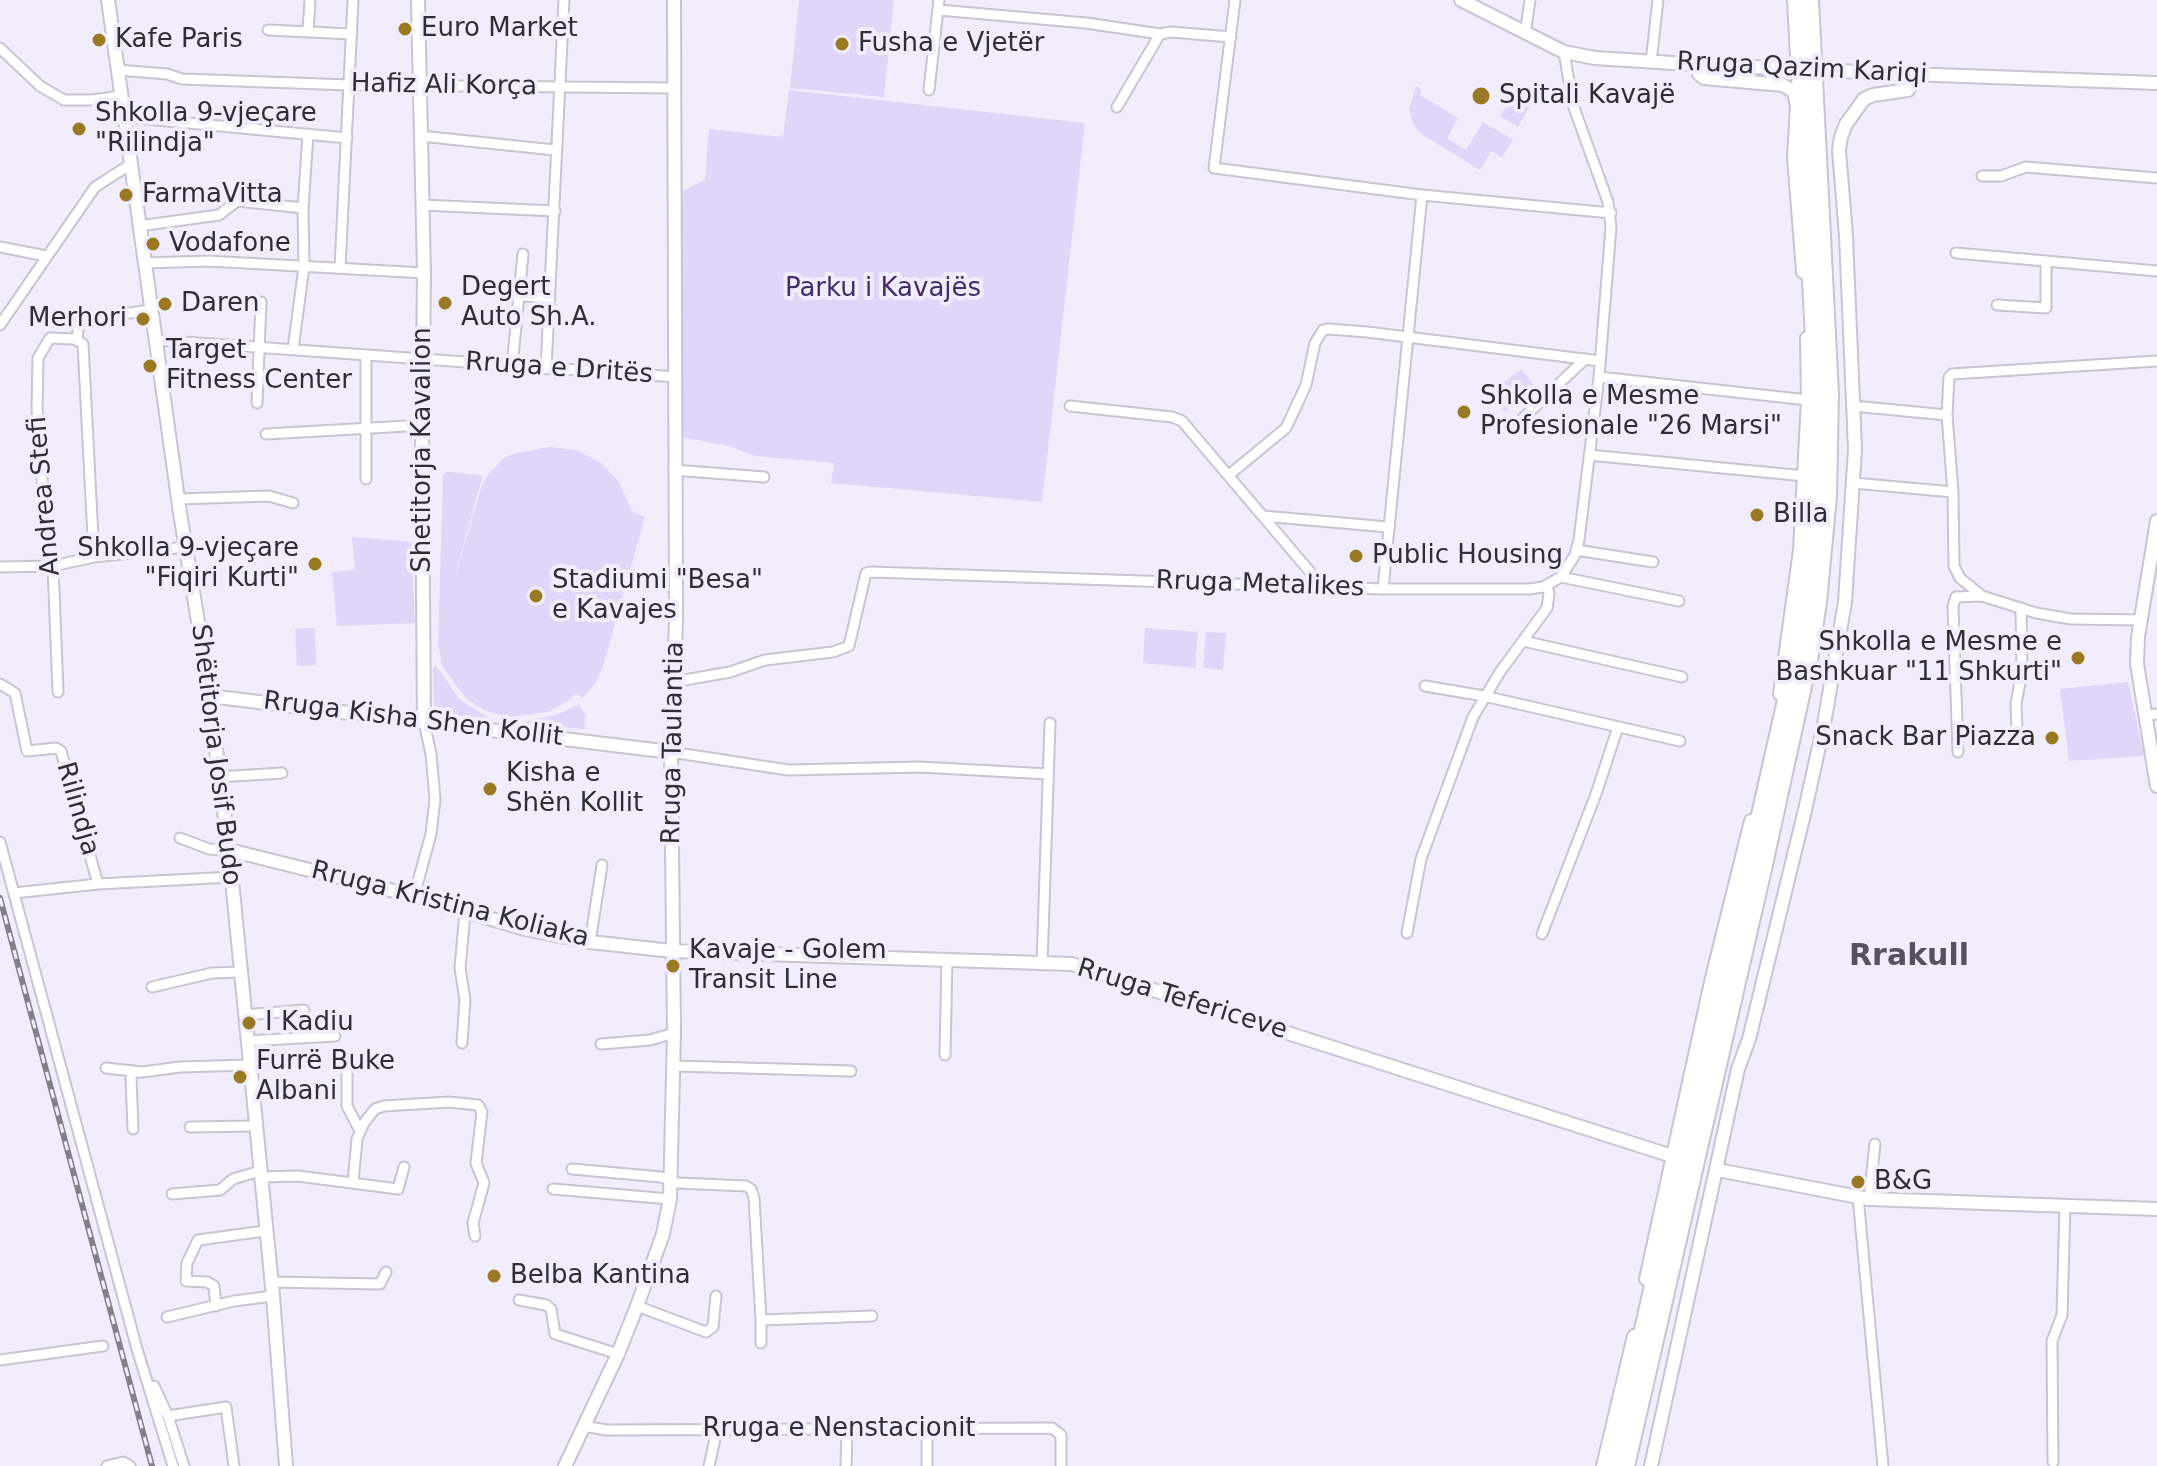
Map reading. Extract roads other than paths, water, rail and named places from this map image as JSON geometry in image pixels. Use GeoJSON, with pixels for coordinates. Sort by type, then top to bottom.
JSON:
{"type":"FeatureCollection","features":[{"type":"Feature","properties":{"kind":"highway"},"geometry":{"type":"LineString","coordinates":[[1612,1466],[1797,652],[1811,548],[1817,393],[1796,0]]}},
{"type":"Feature","properties":{"kind":"highway"},"geometry":{"type":"LineString","coordinates":[[1626,1466],[1766,854],[1810,654],[1818,602],[1828,496],[1830,394],[1810,0]]}},
{"type":"Feature","properties":{"kind":"highway"},"geometry":{"type":"LineString","coordinates":[[1641,1306],[1645,1302],[1656,1257],[1662,1248]]}},
{"type":"Feature","properties":{"kind":"street","name":"Shëtitorja Josif Budo"},"geometry":{"type":"LineString","coordinates":[[108,0],[229,850],[273,1296],[286,1466]]}},
{"type":"Feature","properties":{"kind":"street"},"geometry":{"type":"LineString","coordinates":[[308,32],[310,0]]}},
{"type":"Feature","properties":{"kind":"street"},"geometry":{"type":"LineString","coordinates":[[340,268],[353,0]]}},
{"type":"Feature","properties":{"kind":"street","name":"Shetitorja Kavalion"},"geometry":{"type":"LineString","coordinates":[[414,896],[431,834],[435,799],[431,754],[424,722],[424,273],[418,0]]}},
{"type":"Feature","properties":{"kind":"street"},"geometry":{"type":"LineString","coordinates":[[546,369],[564,0]]}},
{"type":"Feature","properties":{"kind":"street","name":"Rruga Taulantia"},"geometry":{"type":"LineString","coordinates":[[565,1466],[637,1306],[663,1234],[670,1199],[674,1066],[671,752],[676,619],[674,0]]}},
{"type":"Feature","properties":{"kind":"street"},"geometry":{"type":"LineString","coordinates":[[1235,0],[1214,168],[1422,195],[1611,213]]}},
{"type":"Feature","properties":{"kind":"street","name":"Rruga Qazim Kariqi"},"geometry":{"type":"LineString","coordinates":[[1461,0],[1564,52],[1595,58],[2157,83]]}},
{"type":"Feature","properties":{"kind":"street"},"geometry":{"type":"LineString","coordinates":[[1525,34],[1530,0]]}},
{"type":"Feature","properties":{"kind":"street"},"geometry":{"type":"LineString","coordinates":[[1651,62],[1658,0]]}},
{"type":"Feature","properties":{"kind":"street"},"geometry":{"type":"LineString","coordinates":[[929,90],[939,5],[1160,34],[1171,32],[1231,37]]}},
{"type":"Feature","properties":{"kind":"street"},"geometry":{"type":"LineString","coordinates":[[268,30],[351,34]]}},
{"type":"Feature","properties":{"kind":"street"},"geometry":{"type":"LineString","coordinates":[[1117,107],[1160,34]]}},
{"type":"Feature","properties":{"kind":"street"},"geometry":{"type":"LineString","coordinates":[[0,48],[40,86],[64,100],[122,96]]}},
{"type":"Feature","properties":{"kind":"street"},"geometry":{"type":"LineString","coordinates":[[1564,52],[1573,105],[1611,213],[1599,377],[1576,550],[1561,577],[1679,601]]}},
{"type":"Feature","properties":{"kind":"street"},"geometry":{"type":"LineString","coordinates":[[1603,1466],[1711,982],[1778,704],[1796,581],[1805,476],[1808,400],[1806,299],[1794,157],[1797,97],[1783,85],[1704,78],[1699,74],[1705,65]]}},
{"type":"Feature","properties":{"kind":"street","name":"Hafiz Ali Korça"},"geometry":{"type":"LineString","coordinates":[[118,70],[167,74],[182,79],[349,85],[675,88]]}},
{"type":"Feature","properties":{"kind":"street"},"geometry":{"type":"LineString","coordinates":[[1651,1466],[1738,1069],[1749,1039],[1824,724],[1846,591],[1854,483],[1841,137],[1846,124],[1864,99],[1908,90],[1913,83],[1909,74]]}},
{"type":"Feature","properties":{"kind":"street"},"geometry":{"type":"LineString","coordinates":[[125,117],[347,138]]}},
{"type":"Feature","properties":{"kind":"street"},"geometry":{"type":"LineString","coordinates":[[293,349],[304,267],[303,208],[308,134]]}},
{"type":"Feature","properties":{"kind":"street"},"geometry":{"type":"LineString","coordinates":[[420,136],[555,150]]}},
{"type":"Feature","properties":{"kind":"street"},"geometry":{"type":"LineString","coordinates":[[0,325],[95,187],[131,164]]}},
{"type":"Feature","properties":{"kind":"street"},"geometry":{"type":"LineString","coordinates":[[1982,176],[2001,176],[2026,167],[2157,178]]}},
{"type":"Feature","properties":{"kind":"street"},"geometry":{"type":"LineString","coordinates":[[1383,589],[1422,195]]}},
{"type":"Feature","properties":{"kind":"street"},"geometry":{"type":"LineString","coordinates":[[139,226],[219,215],[237,201],[303,208]]}},
{"type":"Feature","properties":{"kind":"street"},"geometry":{"type":"LineString","coordinates":[[422,205],[555,211]]}},
{"type":"Feature","properties":{"kind":"street"},"geometry":{"type":"LineString","coordinates":[[0,247],[46,256]]}},
{"type":"Feature","properties":{"kind":"street"},"geometry":{"type":"LineString","coordinates":[[1956,253],[2157,271]]}},
{"type":"Feature","properties":{"kind":"street"},"geometry":{"type":"LineString","coordinates":[[512,367],[523,254]]}},
{"type":"Feature","properties":{"kind":"street"},"geometry":{"type":"LineString","coordinates":[[145,263],[208,261],[424,273]]}},
{"type":"Feature","properties":{"kind":"street"},"geometry":{"type":"LineString","coordinates":[[1997,305],[2046,308],[2046,261]]}},
{"type":"Feature","properties":{"kind":"street"},"geometry":{"type":"LineString","coordinates":[[519,296],[550,297]]}},
{"type":"Feature","properties":{"kind":"street"},"geometry":{"type":"LineString","coordinates":[[257,403],[261,302]]}},
{"type":"Feature","properties":{"kind":"street"},"geometry":{"type":"LineString","coordinates":[[0,305],[10,310]]}},
{"type":"Feature","properties":{"kind":"street"},"geometry":{"type":"LineString","coordinates":[[94,557],[79,320],[151,310]]}},
{"type":"Feature","properties":{"kind":"street"},"geometry":{"type":"LineString","coordinates":[[1229,475],[1276,439],[1293,417],[1306,385],[1315,343],[1323,330],[1600,361]]}},
{"type":"Feature","properties":{"kind":"street","name":"Andrea Stefi"},"geometry":{"type":"LineString","coordinates":[[58,692],[53,566],[39,455],[36,381],[38,358],[50,338],[80,342]]}},
{"type":"Feature","properties":{"kind":"street","name":"Rruga e Dritës"},"geometry":{"type":"LineString","coordinates":[[156,340],[676,377]]}},
{"type":"Feature","properties":{"kind":"street"},"geometry":{"type":"LineString","coordinates":[[366,357],[366,479]]}},
{"type":"Feature","properties":{"kind":"street"},"geometry":{"type":"LineString","coordinates":[[1517,424],[1585,359]]}},
{"type":"Feature","properties":{"kind":"street"},"geometry":{"type":"LineString","coordinates":[[1982,596],[1956,573],[1947,415],[1948,381],[1952,374],[2157,361]]}},
{"type":"Feature","properties":{"kind":"street"},"geometry":{"type":"LineString","coordinates":[[1599,377],[1808,400]]}},
{"type":"Feature","properties":{"kind":"street"},"geometry":{"type":"LineString","coordinates":[[1070,406],[1178,418],[1311,573],[1312,588]]}},
{"type":"Feature","properties":{"kind":"street"},"geometry":{"type":"LineString","coordinates":[[1853,406],[1947,415]]}},
{"type":"Feature","properties":{"kind":"street"},"geometry":{"type":"LineString","coordinates":[[266,434],[424,425]]}},
{"type":"Feature","properties":{"kind":"street"},"geometry":{"type":"LineString","coordinates":[[1589,455],[1805,476]]}},
{"type":"Feature","properties":{"kind":"street"},"geometry":{"type":"LineString","coordinates":[[674,470],[764,477]]}},
{"type":"Feature","properties":{"kind":"street"},"geometry":{"type":"LineString","coordinates":[[1854,483],[1953,492]]}},
{"type":"Feature","properties":{"kind":"street"},"geometry":{"type":"LineString","coordinates":[[179,499],[269,496],[293,503]]}},
{"type":"Feature","properties":{"kind":"street"},"geometry":{"type":"LineString","coordinates":[[1263,516],[1388,527]]}},
{"type":"Feature","properties":{"kind":"street"},"geometry":{"type":"LineString","coordinates":[[2156,529],[2151,607],[2141,620],[2137,664],[2151,715],[2157,786]]}},
{"type":"Feature","properties":{"kind":"street"},"geometry":{"type":"LineString","coordinates":[[0,567],[53,566],[94,557],[185,547]]}},
{"type":"Feature","properties":{"kind":"street"},"geometry":{"type":"LineString","coordinates":[[1576,550],[1653,562]]}},
{"type":"Feature","properties":{"kind":"street","name":"Rruga Metalikes"},"geometry":{"type":"LineString","coordinates":[[673,682],[730,672],[765,660],[833,652],[849,646],[866,573],[871,572],[1383,589],[1529,589],[1547,585],[1561,577]]}},
{"type":"Feature","properties":{"kind":"street"},"geometry":{"type":"LineString","coordinates":[[1407,933],[1421,859],[1473,717],[1484,696],[1547,608],[1547,585]]}},
{"type":"Feature","properties":{"kind":"street"},"geometry":{"type":"LineString","coordinates":[[1958,752],[1956,597],[1982,596],[2071,619],[2141,620]]}},
{"type":"Feature","properties":{"kind":"street"},"geometry":{"type":"LineString","coordinates":[[2017,731],[2016,704],[2023,657],[2021,608]]}},
{"type":"Feature","properties":{"kind":"street"},"geometry":{"type":"LineString","coordinates":[[1523,641],[1682,677]]}},
{"type":"Feature","properties":{"kind":"street","name":"Rilindja"},"geometry":{"type":"LineString","coordinates":[[0,684],[15,693],[27,751],[56,748],[61,751],[98,884]]}},
{"type":"Feature","properties":{"kind":"street"},"geometry":{"type":"LineString","coordinates":[[1425,686],[1484,696],[1680,741]]}},
{"type":"Feature","properties":{"kind":"street","name":"Rruga Kisha Shen Kollit"},"geometry":{"type":"LineString","coordinates":[[209,696],[671,752],[788,770],[920,767],[1048,774]]}},
{"type":"Feature","properties":{"kind":"street"},"geometry":{"type":"LineString","coordinates":[[1042,965],[1050,723]]}},
{"type":"Feature","properties":{"kind":"street"},"geometry":{"type":"LineString","coordinates":[[1542,934],[1596,794],[1618,727]]}},
{"type":"Feature","properties":{"kind":"street"},"geometry":{"type":"LineString","coordinates":[[218,777],[282,773]]}},
{"type":"Feature","properties":{"kind":"street"},"geometry":{"type":"LineString","coordinates":[[180,838],[209,849],[229,850]]}},
{"type":"Feature","properties":{"kind":"street"},"geometry":{"type":"LineString","coordinates":[[0,842],[137,1349],[173,1466]]}},
{"type":"Feature","properties":{"kind":"street","name":"Rruga Kristina Koliaka"},"geometry":{"type":"LineString","coordinates":[[229,850],[414,896],[525,929],[590,942],[672,951]]}},
{"type":"Feature","properties":{"kind":"street"},"geometry":{"type":"LineString","coordinates":[[590,942],[602,865]]}},
{"type":"Feature","properties":{"kind":"street"},"geometry":{"type":"LineString","coordinates":[[14,893],[98,884],[232,877]]}},
{"type":"Feature","properties":{"kind":"street"},"geometry":{"type":"LineString","coordinates":[[462,1043],[465,1000],[460,968],[465,912]]}},
{"type":"Feature","properties":{"kind":"street","name":"Rruga Tefericeve"},"geometry":{"type":"LineString","coordinates":[[672,951],[947,959],[1042,965],[1056,962],[1089,968],[1672,1156]]}},
{"type":"Feature","properties":{"kind":"street"},"geometry":{"type":"LineString","coordinates":[[945,1055],[947,959]]}},
{"type":"Feature","properties":{"kind":"street"},"geometry":{"type":"LineString","coordinates":[[152,987],[212,973],[241,972]]}},
{"type":"Feature","properties":{"kind":"street"},"geometry":{"type":"LineString","coordinates":[[244,1015],[304,1010]]}},
{"type":"Feature","properties":{"kind":"street"},"geometry":{"type":"LineString","coordinates":[[601,1044],[650,1040],[674,1033]]}},
{"type":"Feature","properties":{"kind":"street"},"geometry":{"type":"LineString","coordinates":[[247,1041],[335,1036]]}},
{"type":"Feature","properties":{"kind":"street"},"geometry":{"type":"LineString","coordinates":[[133,1129],[132,1073],[180,1067],[249,1065]]}},
{"type":"Feature","properties":{"kind":"street"},"geometry":{"type":"LineString","coordinates":[[674,1066],[851,1071]]}},
{"type":"Feature","properties":{"kind":"street"},"geometry":{"type":"LineString","coordinates":[[106,1068],[142,1072]]}},
{"type":"Feature","properties":{"kind":"street"},"geometry":{"type":"LineString","coordinates":[[347,1073],[347,1106],[360,1131]]}},
{"type":"Feature","properties":{"kind":"street"},"geometry":{"type":"LineString","coordinates":[[353,1182],[360,1131],[368,1116],[384,1106],[471,1103],[480,1107],[476,1163],[484,1183],[473,1223],[475,1236]]}},
{"type":"Feature","properties":{"kind":"street"},"geometry":{"type":"LineString","coordinates":[[190,1127],[255,1126]]}},
{"type":"Feature","properties":{"kind":"street"},"geometry":{"type":"LineString","coordinates":[[1875,1144],[1864,1198],[1883,1466]]}},
{"type":"Feature","properties":{"kind":"street"},"geometry":{"type":"LineString","coordinates":[[172,1194],[220,1190],[233,1179],[261,1174],[398,1189],[404,1167]]}},
{"type":"Feature","properties":{"kind":"street"},"geometry":{"type":"LineString","coordinates":[[572,1169],[751,1189],[754,1198],[761,1343]]}},
{"type":"Feature","properties":{"kind":"street"},"geometry":{"type":"LineString","coordinates":[[1718,1170],[1864,1198],[2157,1209]]}},
{"type":"Feature","properties":{"kind":"street"},"geometry":{"type":"LineString","coordinates":[[553,1189],[670,1199]]}},
{"type":"Feature","properties":{"kind":"street"},"geometry":{"type":"LineString","coordinates":[[2053,1462],[2052,1341],[2062,1315],[2065,1205]]}},
{"type":"Feature","properties":{"kind":"street"},"geometry":{"type":"LineString","coordinates":[[216,1306],[214,1286],[207,1282],[186,1281],[187,1263],[198,1240],[265,1231]]}},
{"type":"Feature","properties":{"kind":"street"},"geometry":{"type":"LineString","coordinates":[[270,1282],[380,1284],[386,1272]]}},
{"type":"Feature","properties":{"kind":"street"},"geometry":{"type":"LineString","coordinates":[[167,1317],[273,1296]]}},
{"type":"Feature","properties":{"kind":"street"},"geometry":{"type":"LineString","coordinates":[[637,1306],[706,1332],[713,1327],[716,1296]]}},
{"type":"Feature","properties":{"kind":"street"},"geometry":{"type":"LineString","coordinates":[[519,1300],[546,1305],[551,1309],[555,1334],[618,1354]]}},
{"type":"Feature","properties":{"kind":"street"},"geometry":{"type":"LineString","coordinates":[[761,1320],[872,1316]]}},
{"type":"Feature","properties":{"kind":"street"},"geometry":{"type":"LineString","coordinates":[[0,1360],[103,1346]]}},
{"type":"Feature","properties":{"kind":"street"},"geometry":{"type":"LineString","coordinates":[[154,1386],[168,1416],[184,1466]]}},
{"type":"Feature","properties":{"kind":"street"},"geometry":{"type":"LineString","coordinates":[[168,1416],[226,1407],[234,1466]]}},
{"type":"Feature","properties":{"kind":"street","name":"Rruga e Nenstacionit"},"geometry":{"type":"LineString","coordinates":[[584,1426],[606,1430],[1052,1428],[1061,1435],[1061,1466]]}},
{"type":"Feature","properties":{"kind":"street"},"geometry":{"type":"LineString","coordinates":[[927,1428],[927,1466]]}},
{"type":"Feature","properties":{"kind":"street"},"geometry":{"type":"LineString","coordinates":[[709,1466],[717,1430]]}},
{"type":"Feature","properties":{"kind":"street"},"geometry":{"type":"LineString","coordinates":[[846,1466],[847,1430]]}},
{"type":"Feature","properties":{"kind":"street"},"geometry":{"type":"LineString","coordinates":[[107,1466],[123,1462],[130,1466]]}},
{"type":"Feature","properties":{"kind":"railway"},"geometry":{"type":"LineString","coordinates":[[0,898],[152,1466]]}},
{"type":"Feature","properties":{"kind":"place","name":"Euro Market"},"geometry":{"type":"Point","coordinates":[405,29]}},
{"type":"Feature","properties":{"kind":"place","name":"Kafe Paris"},"geometry":{"type":"Point","coordinates":[99,40]}},
{"type":"Feature","properties":{"kind":"place","name":"Fusha e Vjetër"},"geometry":{"type":"Point","coordinates":[842,44]}},
{"type":"Feature","properties":{"kind":"place","name":"Spitali Kavajë"},"geometry":{"type":"Point","coordinates":[1481,96]}},
{"type":"Feature","properties":{"kind":"place","name":"Shkolla 9-vjeçare \"Rilindja\""},"geometry":{"type":"Point","coordinates":[79,129]}},
{"type":"Feature","properties":{"kind":"place","name":"FarmaVitta"},"geometry":{"type":"Point","coordinates":[126,195]}},
{"type":"Feature","properties":{"kind":"place","name":"Vodafone"},"geometry":{"type":"Point","coordinates":[153,244]}},
{"type":"Feature","properties":{"kind":"place","name":"Degert Auto Sh.A."},"geometry":{"type":"Point","coordinates":[445,303]}},
{"type":"Feature","properties":{"kind":"place","name":"Daren"},"geometry":{"type":"Point","coordinates":[165,304]}},
{"type":"Feature","properties":{"kind":"place","name":"Merhori"},"geometry":{"type":"Point","coordinates":[143,319]}},
{"type":"Feature","properties":{"kind":"place","name":"Target Fitness Center"},"geometry":{"type":"Point","coordinates":[150,366]}},
{"type":"Feature","properties":{"kind":"place","name":"Shkolla e Mesme Profesionale \"26 Marsi\""},"geometry":{"type":"Point","coordinates":[1464,412]}},
{"type":"Feature","properties":{"kind":"place","name":"Billa"},"geometry":{"type":"Point","coordinates":[1757,515]}},
{"type":"Feature","properties":{"kind":"place","name":"Public Housing"},"geometry":{"type":"Point","coordinates":[1356,556]}},
{"type":"Feature","properties":{"kind":"place","name":"Shkolla 9-vjeçare \"Fiqiri Kurti\""},"geometry":{"type":"Point","coordinates":[315,564]}},
{"type":"Feature","properties":{"kind":"place","name":"Stadiumi \"Besa\" e Kavajes"},"geometry":{"type":"Point","coordinates":[536,596]}},
{"type":"Feature","properties":{"kind":"place","name":"Shkolla e Mesme e Bashkuar \"11 Shkurti\""},"geometry":{"type":"Point","coordinates":[2078,658]}},
{"type":"Feature","properties":{"kind":"place","name":"Snack Bar Piazza"},"geometry":{"type":"Point","coordinates":[2052,738]}},
{"type":"Feature","properties":{"kind":"place","name":"Kisha e Shën Kollit"},"geometry":{"type":"Point","coordinates":[490,789]}},
{"type":"Feature","properties":{"kind":"place","name":"Kavaje - Golem Transit Line"},"geometry":{"type":"Point","coordinates":[673,966]}},
{"type":"Feature","properties":{"kind":"place","name":"I Kadiu"},"geometry":{"type":"Point","coordinates":[249,1023]}},
{"type":"Feature","properties":{"kind":"place","name":"Furrë Buke Albani"},"geometry":{"type":"Point","coordinates":[240,1077]}},
{"type":"Feature","properties":{"kind":"place","name":"B&G"},"geometry":{"type":"Point","coordinates":[1858,1182]}},
{"type":"Feature","properties":{"kind":"place","name":"Belba Kantina"},"geometry":{"type":"Point","coordinates":[494,1276]}},
{"type":"Feature","properties":{"kind":"district","name":"Rrakull"},"geometry":{"type":"Point","coordinates":[1909,957]}},
{"type":"Feature","properties":{"kind":"park label","name":"Parku i Kavajës"},"geometry":{"type":"Point","coordinates":[883,289]}}]}
